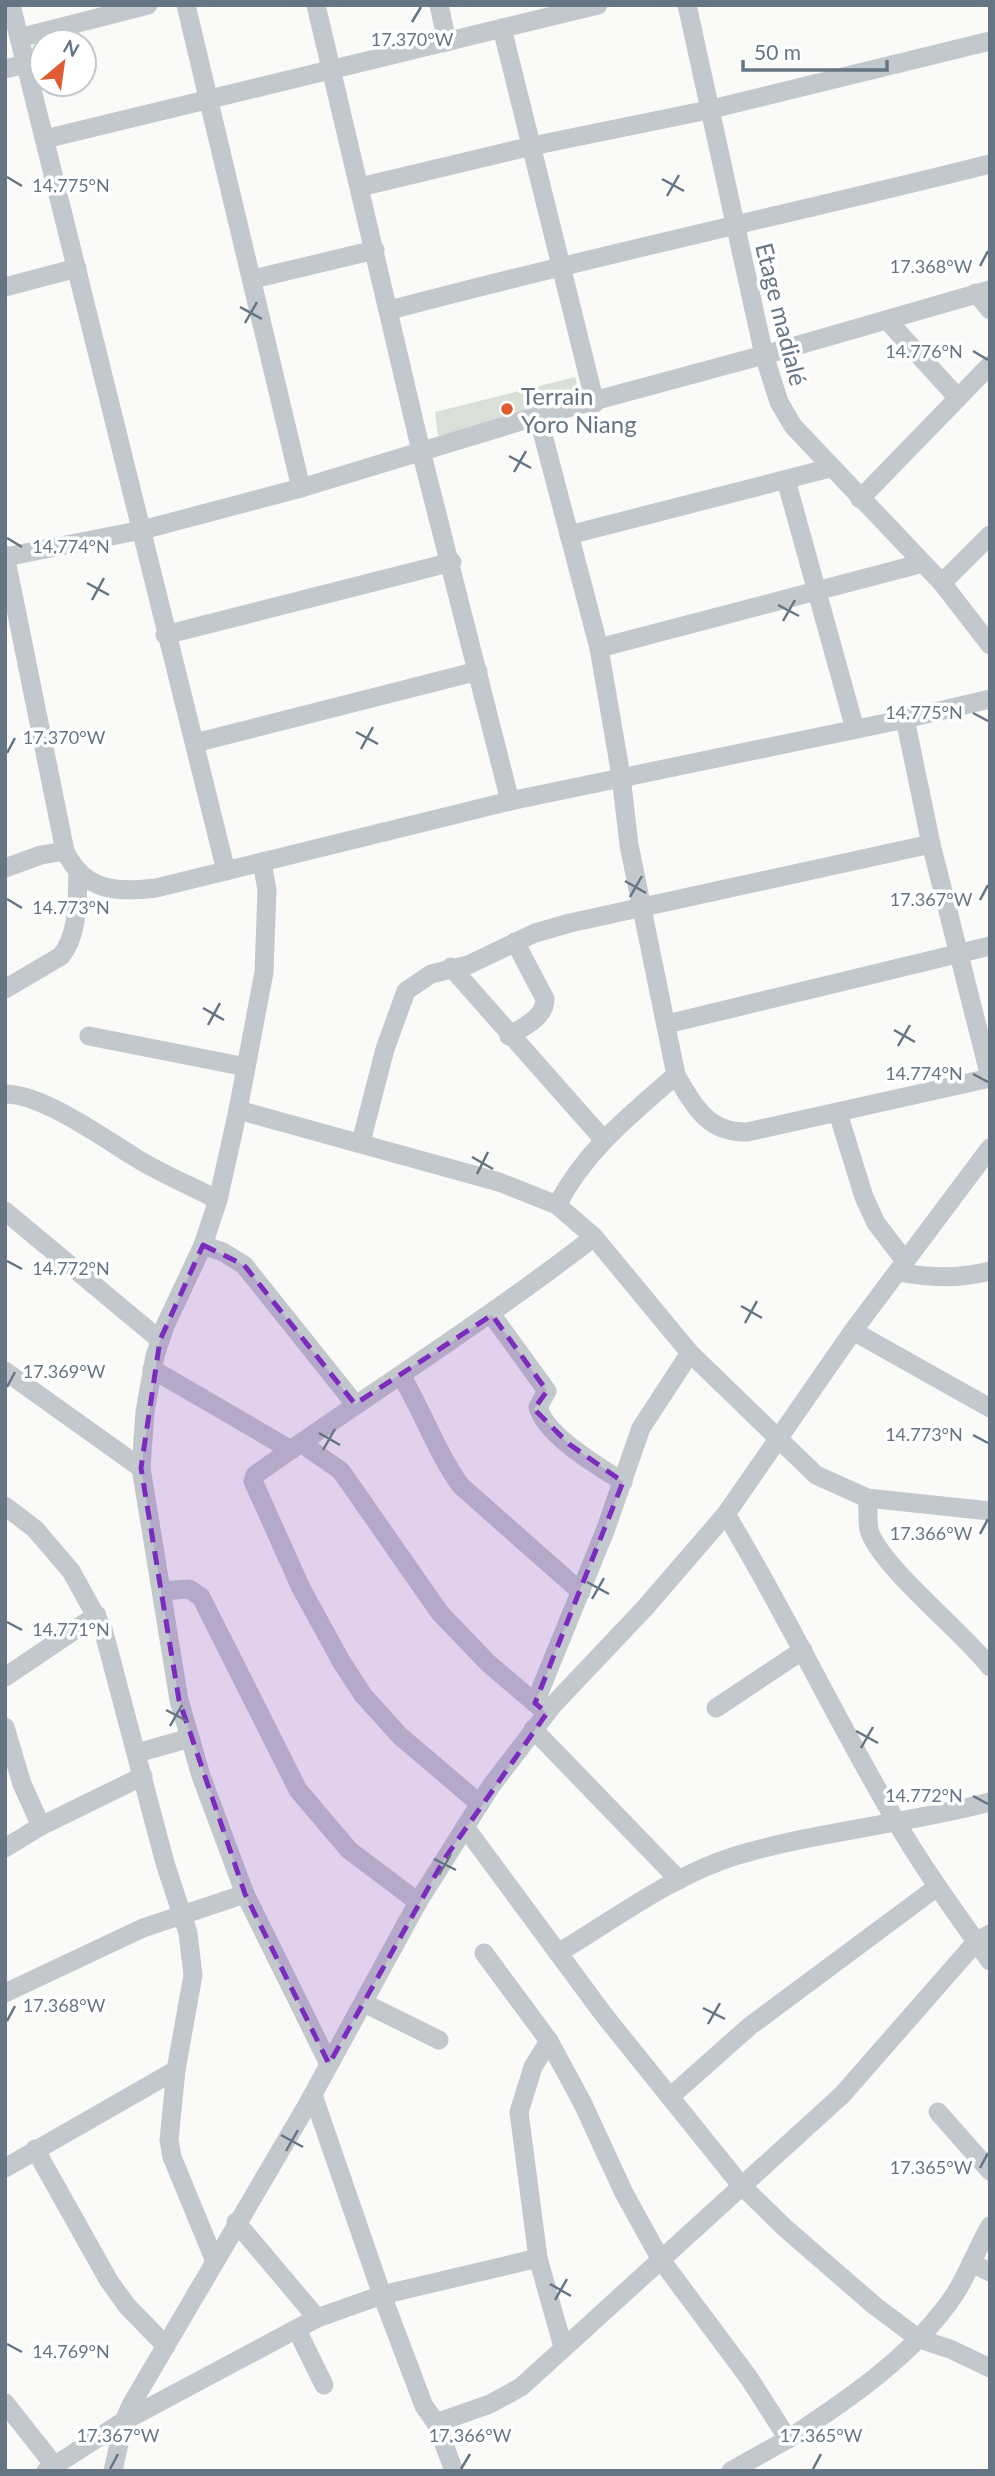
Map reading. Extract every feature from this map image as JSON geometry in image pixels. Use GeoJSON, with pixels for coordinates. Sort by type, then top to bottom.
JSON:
{"type":"FeatureCollection","features":[{"type":"Feature","properties":{"kind":"street"},"geometry":{"type":"LineString","coordinates":[[11,5],[142,530],[165,635],[226,870]]}},
{"type":"Feature","properties":{"kind":"street"},"geometry":{"type":"LineString","coordinates":[[19,38],[148,5]]}},
{"type":"Feature","properties":{"kind":"street"},"geometry":{"type":"LineString","coordinates":[[186,5],[301,488]]}},
{"type":"Feature","properties":{"kind":"street"},"geometry":{"type":"LineString","coordinates":[[316,5],[390,310],[421,451],[452,562],[510,801]]}},
{"type":"Feature","properties":{"kind":"street"},"geometry":{"type":"LineString","coordinates":[[439,5],[447,42]]}},
{"type":"Feature","properties":{"kind":"street"},"geometry":{"type":"LineString","coordinates":[[45,139],[447,42],[558,10],[598,5]]}},
{"type":"Feature","properties":{"kind":"street","name":"Etage madialé"},"geometry":{"type":"LineString","coordinates":[[687,5],[764,355],[779,402],[793,426],[942,583],[990,645]]}},
{"type":"Feature","properties":{"kind":"street"},"geometry":{"type":"LineString","coordinates":[[502,28],[596,403]]}},
{"type":"Feature","properties":{"kind":"street"},"geometry":{"type":"LineString","coordinates":[[360,187],[532,146],[708,110],[990,41]]}},
{"type":"Feature","properties":{"kind":"street"},"geometry":{"type":"LineString","coordinates":[[5,69],[26,64]]}},
{"type":"Feature","properties":{"kind":"street"},"geometry":{"type":"LineString","coordinates":[[390,310],[562,264],[735,227],[990,164]]}},
{"type":"Feature","properties":{"kind":"street"},"geometry":{"type":"LineString","coordinates":[[253,279],[375,250]]}},
{"type":"Feature","properties":{"kind":"street"},"geometry":{"type":"LineString","coordinates":[[5,287],[77,268]]}},
{"type":"Feature","properties":{"kind":"street"},"geometry":{"type":"LineString","coordinates":[[990,310],[983,291],[596,403],[538,416],[301,488],[142,530],[5,556],[65,851],[78,872],[98,886],[129,892],[621,776],[905,719],[990,699]]}},
{"type":"Feature","properties":{"kind":"street"},"geometry":{"type":"LineString","coordinates":[[887,320],[958,398]]}},
{"type":"Feature","properties":{"kind":"street"},"geometry":{"type":"LineString","coordinates":[[860,499],[990,365]]}},
{"type":"Feature","properties":{"kind":"street"},"geometry":{"type":"LineString","coordinates":[[538,416],[599,648],[641,909],[676,1075],[694,1104],[723,1131],[747,1132],[990,1077],[931,844],[905,719]]}},
{"type":"Feature","properties":{"kind":"street"},"geometry":{"type":"LineString","coordinates":[[569,535],[830,468]]}},
{"type":"Feature","properties":{"kind":"street"},"geometry":{"type":"LineString","coordinates":[[786,480],[855,729]]}},
{"type":"Feature","properties":{"kind":"street"},"geometry":{"type":"LineString","coordinates":[[942,583],[990,535]]}},
{"type":"Feature","properties":{"kind":"street"},"geometry":{"type":"LineString","coordinates":[[165,635],[452,562]]}},
{"type":"Feature","properties":{"kind":"street"},"geometry":{"type":"LineString","coordinates":[[599,648],[923,563]]}},
{"type":"Feature","properties":{"kind":"street"},"geometry":{"type":"LineString","coordinates":[[195,743],[478,671]]}},
{"type":"Feature","properties":{"kind":"street"},"geometry":{"type":"LineString","coordinates":[[361,1142],[385,1049],[402,998],[419,981],[451,967],[468,965],[515,942],[570,923],[931,844]]}},
{"type":"Feature","properties":{"kind":"street"},"geometry":{"type":"LineString","coordinates":[[5,868],[41,855],[65,851]]}},
{"type":"Feature","properties":{"kind":"street"},"geometry":{"type":"LineString","coordinates":[[262,862],[267,890],[264,972],[238,1110],[218,1200],[203,1245],[160,1340],[152,1369],[142,1438],[142,1468],[179,1700],[190,1738],[245,1894],[329,2064]]}},
{"type":"Feature","properties":{"kind":"street"},"geometry":{"type":"LineString","coordinates":[[5,989],[61,956],[67,949],[76,908],[78,872]]}},
{"type":"Feature","properties":{"kind":"street"},"geometry":{"type":"LineString","coordinates":[[509,1036],[538,1016],[545,1006],[545,999],[515,942]]}},
{"type":"Feature","properties":{"kind":"street"},"geometry":{"type":"LineString","coordinates":[[667,1024],[990,946]]}},
{"type":"Feature","properties":{"kind":"street"},"geometry":{"type":"LineString","coordinates":[[451,967],[509,1036],[575,1104],[603,1139]]}},
{"type":"Feature","properties":{"kind":"street"},"geometry":{"type":"LineString","coordinates":[[89,1036],[246,1067]]}},
{"type":"Feature","properties":{"kind":"street"},"geometry":{"type":"LineString","coordinates":[[557,1205],[570,1181],[603,1139],[676,1075]]}},
{"type":"Feature","properties":{"kind":"street"},"geometry":{"type":"LineString","coordinates":[[5,1094],[53,1109],[86,1125],[136,1158],[218,1200]]}},
{"type":"Feature","properties":{"kind":"street"},"geometry":{"type":"LineString","coordinates":[[238,1110],[499,1182],[557,1205],[594,1237],[690,1353],[816,1475],[867,1498],[990,1511]]}},
{"type":"Feature","properties":{"kind":"street"},"geometry":{"type":"LineString","coordinates":[[838,1113],[864,1197],[902,1266],[932,1278],[956,1278],[990,1271]]}},
{"type":"Feature","properties":{"kind":"street"},"geometry":{"type":"LineString","coordinates":[[541,1708],[726,1514],[853,1331],[987,1158]]}},
{"type":"Feature","properties":{"kind":"street"},"geometry":{"type":"LineString","coordinates":[[5,1211],[160,1340]]}},
{"type":"Feature","properties":{"kind":"street"},"geometry":{"type":"LineString","coordinates":[[480,1804],[432,1766],[381,1717],[352,1679],[328,1640],[254,1486],[255,1475],[355,1404],[402,1377],[492,1315],[594,1237]]}},
{"type":"Feature","properties":{"kind":"street"},"geometry":{"type":"LineString","coordinates":[[203,1245],[223,1252],[244,1265],[355,1404]]}},
{"type":"Feature","properties":{"kind":"street"},"geometry":{"type":"LineString","coordinates":[[492,1315],[547,1391],[538,1407],[542,1417],[588,1459],[623,1482]]}},
{"type":"Feature","properties":{"kind":"street"},"geometry":{"type":"LineString","coordinates":[[853,1331],[990,1408]]}},
{"type":"Feature","properties":{"kind":"street"},"geometry":{"type":"LineString","coordinates":[[113,2471],[124,2421],[214,2259],[313,2095],[418,1902],[480,1804],[533,1729],[641,1428],[690,1353]]}},
{"type":"Feature","properties":{"kind":"street"},"geometry":{"type":"LineString","coordinates":[[152,1369],[341,1471],[440,1614],[488,1663],[541,1708]]}},
{"type":"Feature","properties":{"kind":"street"},"geometry":{"type":"LineString","coordinates":[[5,1371],[142,1468]]}},
{"type":"Feature","properties":{"kind":"street"},"geometry":{"type":"LineString","coordinates":[[402,1377],[424,1413],[446,1464],[461,1486],[581,1592]]}},
{"type":"Feature","properties":{"kind":"street"},"geometry":{"type":"LineString","coordinates":[[867,1498],[868,1527],[882,1554],[974,1647],[990,1667]]}},
{"type":"Feature","properties":{"kind":"street"},"geometry":{"type":"LineString","coordinates":[[5,1506],[35,1530],[54,1550],[97,1615],[137,1753],[164,1863],[183,1913],[193,1975],[176,2070],[169,2140],[172,2157],[214,2259]]}},
{"type":"Feature","properties":{"kind":"street"},"geometry":{"type":"LineString","coordinates":[[726,1514],[897,1824],[937,1887],[983,1938],[990,1961]]}},
{"type":"Feature","properties":{"kind":"street"},"geometry":{"type":"LineString","coordinates":[[162,1591],[188,1589],[201,1597],[298,1790],[349,1850],[418,1902]]}},
{"type":"Feature","properties":{"kind":"street"},"geometry":{"type":"LineString","coordinates":[[5,1676],[97,1615]]}},
{"type":"Feature","properties":{"kind":"street"},"geometry":{"type":"LineString","coordinates":[[716,1708],[803,1650]]}},
{"type":"Feature","properties":{"kind":"street"},"geometry":{"type":"LineString","coordinates":[[5,1727],[22,1784],[41,1826]]}},
{"type":"Feature","properties":{"kind":"street"},"geometry":{"type":"LineString","coordinates":[[533,1729],[679,1880]]}},
{"type":"Feature","properties":{"kind":"street"},"geometry":{"type":"LineString","coordinates":[[137,1753],[190,1738]]}},
{"type":"Feature","properties":{"kind":"street"},"geometry":{"type":"LineString","coordinates":[[5,1848],[41,1826],[143,1776]]}},
{"type":"Feature","properties":{"kind":"street"},"geometry":{"type":"LineString","coordinates":[[558,1954],[679,1880],[735,1856],[857,1828],[897,1824],[990,1802]]}},
{"type":"Feature","properties":{"kind":"street"},"geometry":{"type":"LineString","coordinates":[[465,1827],[558,1954],[740,2184],[785,2228],[875,2306],[919,2339],[950,2348],[990,2368]]}},
{"type":"Feature","properties":{"kind":"street"},"geometry":{"type":"LineString","coordinates":[[670,2097],[750,2026],[937,1887]]}},
{"type":"Feature","properties":{"kind":"street"},"geometry":{"type":"LineString","coordinates":[[5,1993],[99,1947],[183,1913],[245,1894]]}},
{"type":"Feature","properties":{"kind":"street"},"geometry":{"type":"LineString","coordinates":[[436,2423],[490,2404],[521,2387],[740,2184],[842,2095],[983,1938]]}},
{"type":"Feature","properties":{"kind":"street"},"geometry":{"type":"LineString","coordinates":[[484,1953],[549,2041],[582,2102],[624,2193],[661,2260],[750,2378],[788,2439]]}},
{"type":"Feature","properties":{"kind":"street"},"geometry":{"type":"LineString","coordinates":[[363,2003],[439,2040]]}},
{"type":"Feature","properties":{"kind":"street"},"geometry":{"type":"LineString","coordinates":[[549,2041],[533,2067],[519,2112],[538,2258],[563,2347]]}},
{"type":"Feature","properties":{"kind":"street"},"geometry":{"type":"LineString","coordinates":[[5,2168],[176,2070]]}},
{"type":"Feature","properties":{"kind":"street"},"geometry":{"type":"LineString","coordinates":[[313,2095],[382,2295],[424,2406],[436,2423],[454,2471]]}},
{"type":"Feature","properties":{"kind":"street"},"geometry":{"type":"LineString","coordinates":[[938,2112],[990,2171]]}},
{"type":"Feature","properties":{"kind":"street"},"geometry":{"type":"LineString","coordinates":[[35,2150],[109,2281],[127,2306],[166,2346]]}},
{"type":"Feature","properties":{"kind":"street"},"geometry":{"type":"LineString","coordinates":[[236,2222],[317,2318]]}},
{"type":"Feature","properties":{"kind":"street"},"geometry":{"type":"LineString","coordinates":[[731,2471],[788,2439],[858,2390],[919,2339],[953,2296],[990,2226]]}},
{"type":"Feature","properties":{"kind":"street"},"geometry":{"type":"LineString","coordinates":[[5,2403],[50,2468],[124,2421],[317,2318],[382,2295],[538,2258]]}},
{"type":"Feature","properties":{"kind":"street"},"geometry":{"type":"LineString","coordinates":[[971,2263],[990,2272]]}},
{"type":"Feature","properties":{"kind":"street"},"geometry":{"type":"LineString","coordinates":[[297,2330],[324,2385]]}},
{"type":"Feature","properties":{"kind":"highlighted area"},"geometry":{"type":"Polygon","coordinates":[[[203,1245],[244,1265],[355,1404],[492,1315],[547,1391],[534,1409],[569,1444],[623,1482],[535,1703],[547,1713],[445,1858],[329,2064],[245,1894],[179,1700],[141,1468],[160,1340],[203,1245]]]}},
{"type":"Feature","properties":{"kind":"shaded area","name":"Terrain Yoro Niang"},"geometry":{"type":"Polygon","coordinates":[[[575,377],[582,405],[438,436],[435,412],[575,377]]]}},
{"type":"Feature","properties":{"kind":"place","name":"Terrain Yoro Niang"},"geometry":{"type":"Point","coordinates":[507,409]}}]}
